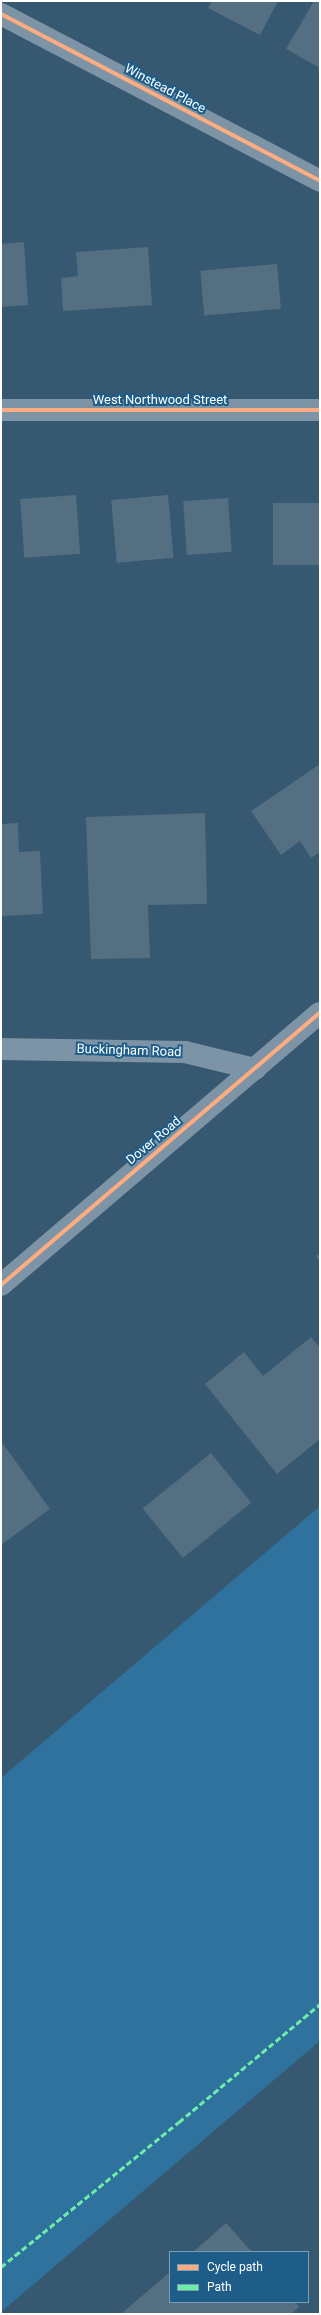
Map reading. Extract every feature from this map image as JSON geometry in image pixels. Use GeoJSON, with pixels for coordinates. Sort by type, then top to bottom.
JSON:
{"type":"FeatureCollection","features":[{"type":"Feature","properties":{"kind":"street","name":"Winstead Place"},"geometry":{"type":"LineString","coordinates":[[1,14],[320,181]]}},
{"type":"Feature","properties":{"kind":"street","name":"West Northwood Street"},"geometry":{"type":"LineString","coordinates":[[1,410],[320,410]]}},
{"type":"Feature","properties":{"kind":"street","name":"Dover Road"},"geometry":{"type":"LineString","coordinates":[[1,1285],[320,1013]]}},
{"type":"Feature","properties":{"kind":"street","name":"Buckingham Road"},"geometry":{"type":"LineString","coordinates":[[1,1049],[185,1052],[255,1069]]}},
{"type":"Feature","properties":{"kind":"shaded area"},"geometry":{"type":"Polygon","coordinates":[[[320,1506],[320,2041],[1,2312],[1,1778],[320,1506]]]}},
{"type":"Feature","properties":{"kind":"building"},"geometry":{"type":"Polygon","coordinates":[[[212,1],[278,1],[260,35],[208,8],[212,1]]]}},
{"type":"Feature","properties":{"kind":"building"},"geometry":{"type":"Polygon","coordinates":[[[314,1],[320,1],[320,68],[286,49],[314,1]]]}},
{"type":"Feature","properties":{"kind":"building"},"geometry":{"type":"Polygon","coordinates":[[[24,242],[28,305],[1,307],[1,244],[24,242]]]}},
{"type":"Feature","properties":{"kind":"building"},"geometry":{"type":"Polygon","coordinates":[[[148,247],[152,305],[63,311],[61,278],[78,276],[76,252],[148,247]]]}},
{"type":"Feature","properties":{"kind":"building"},"geometry":{"type":"Polygon","coordinates":[[[277,264],[281,309],[204,316],[200,271],[277,264]]]}},
{"type":"Feature","properties":{"kind":"building"},"geometry":{"type":"Polygon","coordinates":[[[76,495],[80,554],[24,558],[20,499],[76,495]]]}},
{"type":"Feature","properties":{"kind":"building"},"geometry":{"type":"Polygon","coordinates":[[[168,495],[173,558],[117,563],[111,500],[168,495]]]}},
{"type":"Feature","properties":{"kind":"building"},"geometry":{"type":"Polygon","coordinates":[[[228,498],[232,552],[187,555],[183,501],[228,498]]]}},
{"type":"Feature","properties":{"kind":"building"},"geometry":{"type":"Polygon","coordinates":[[[273,503],[320,503],[320,565],[273,565],[273,503]]]}},
{"type":"Feature","properties":{"kind":"building"},"geometry":{"type":"Polygon","coordinates":[[[320,764],[320,852],[311,858],[300,841],[281,855],[251,811],[320,764]]]}},
{"type":"Feature","properties":{"kind":"building"},"geometry":{"type":"Polygon","coordinates":[[[205,813],[207,904],[148,905],[150,958],[91,959],[86,817],[205,813]]]}},
{"type":"Feature","properties":{"kind":"building"},"geometry":{"type":"Polygon","coordinates":[[[18,823],[19,852],[40,851],[43,914],[1,916],[1,824],[18,823]]]}},
{"type":"Feature","properties":{"kind":"building"},"geometry":{"type":"Polygon","coordinates":[[[320,1253],[320,1261],[316,1256],[320,1253]]]}},
{"type":"Feature","properties":{"kind":"building"},"geometry":{"type":"Polygon","coordinates":[[[311,1337],[320,1348],[320,1439],[277,1474],[205,1384],[244,1352],[263,1376],[311,1337]]]}},
{"type":"Feature","properties":{"kind":"building"},"geometry":{"type":"Polygon","coordinates":[[[1,1441],[50,1509],[1,1545],[1,1441]]]}},
{"type":"Feature","properties":{"kind":"building"},"geometry":{"type":"Polygon","coordinates":[[[211,1453],[251,1503],[183,1558],[143,1508],[211,1453]]]}},
{"type":"Feature","properties":{"kind":"building"},"geometry":{"type":"Polygon","coordinates":[[[226,2223],[251,2251],[194,2251],[226,2223]]]}},
{"type":"Feature","properties":{"kind":"building"},"geometry":{"type":"Polygon","coordinates":[[[169,2273],[169,2303],[297,2303],[299,2307],[291,2314],[121,2314],[169,2273]]]}},
{"type":"Feature","properties":{"kind":"marked path"},"geometry":{"type":"LineString","coordinates":[[1,2267],[179,2122],[320,2004]]}},
{"type":"Feature","properties":{"kind":"cycle path"},"geometry":{"type":"LineString","coordinates":[[1,14],[320,181]]}},
{"type":"Feature","properties":{"kind":"cycle path"},"geometry":{"type":"LineString","coordinates":[[1,410],[320,410]]}},
{"type":"Feature","properties":{"kind":"cycle path"},"geometry":{"type":"LineString","coordinates":[[1,1285],[320,1013]]}}]}
